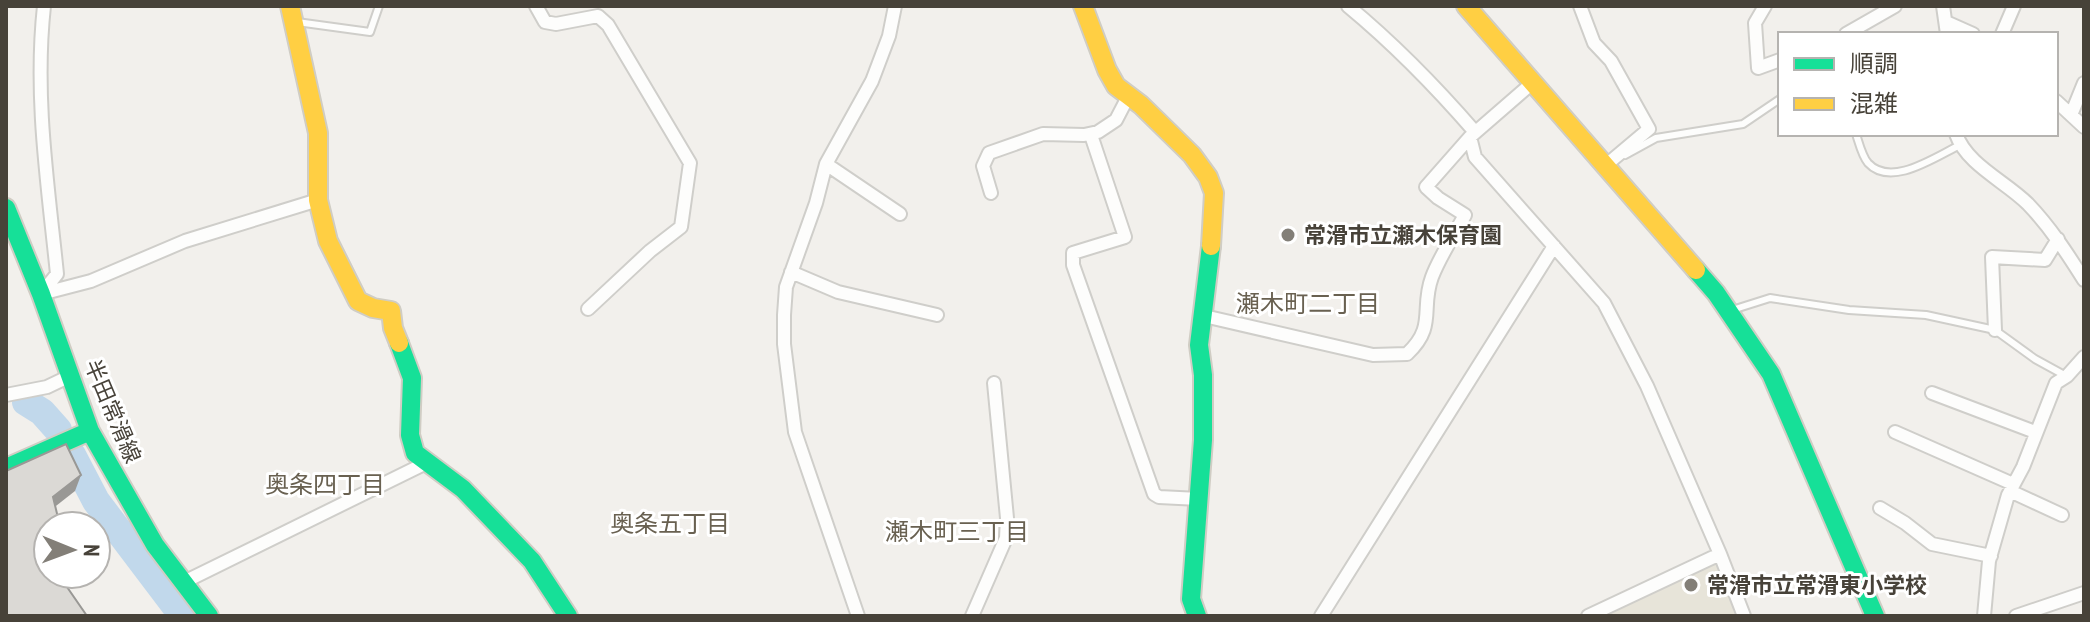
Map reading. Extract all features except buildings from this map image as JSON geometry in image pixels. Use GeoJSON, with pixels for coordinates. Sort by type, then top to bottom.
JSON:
{"type":"FeatureCollection","features":[{"type":"Feature","properties":{"kind":"street"},"geometry":{"type":"LineString","coordinates":[[41,294],[57,274],[41,125],[39,48],[44,6]]}},
{"type":"Feature","properties":{"kind":"street"},"geometry":{"type":"LineString","coordinates":[[536,6],[545,22],[556,24],[598,16],[608,25],[690,163],[681,227],[650,251],[588,309]]}},
{"type":"Feature","properties":{"kind":"street"},"geometry":{"type":"LineString","coordinates":[[858,616],[795,432],[784,344],[785,301],[791,272],[816,203],[826,164],[872,81],[889,36],[895,6]]}},
{"type":"Feature","properties":{"kind":"street"},"geometry":{"type":"LineString","coordinates":[[1083,6],[1116,86],[1192,155],[1212,185],[1215,204],[1199,345],[1203,375],[1203,427],[1191,599],[1197,616]]}},
{"type":"Feature","properties":{"kind":"street"},"geometry":{"type":"LineString","coordinates":[[1348,6],[1378,30],[1429,80],[1472,134],[1475,157],[1604,303],[1647,386],[1744,616]]}},
{"type":"Feature","properties":{"kind":"street"},"geometry":{"type":"LineString","coordinates":[[1466,6],[1531,84],[1609,162],[1716,293],[1771,374],[1875,616]]}},
{"type":"Feature","properties":{"kind":"street"},"geometry":{"type":"LineString","coordinates":[[1580,6],[1594,43],[1611,61],[1649,129],[1609,162]]}},
{"type":"Feature","properties":{"kind":"street"},"geometry":{"type":"LineString","coordinates":[[1765,6],[1755,23],[1758,68],[1778,61]]}},
{"type":"Feature","properties":{"kind":"street"},"geometry":{"type":"LineString","coordinates":[[1850,32],[1895,6]]}},
{"type":"Feature","properties":{"kind":"street"},"geometry":{"type":"LineString","coordinates":[[1943,6],[1946,28]]}},
{"type":"Feature","properties":{"kind":"street"},"geometry":{"type":"LineString","coordinates":[[2003,32],[2014,6]]}},
{"type":"Feature","properties":{"kind":"street"},"geometry":{"type":"LineString","coordinates":[[292,14],[318,133],[318,200],[328,241],[358,301],[391,311],[393,328],[412,378],[410,435],[415,453],[463,489],[532,561],[568,616]]}},
{"type":"Feature","properties":{"kind":"street"},"geometry":{"type":"LineString","coordinates":[[2071,115],[2084,83]]}},
{"type":"Feature","properties":{"kind":"street"},"geometry":{"type":"LineString","coordinates":[[1204,316],[1373,355],[1407,354],[1420,342],[1428,317],[1432,277],[1465,215],[1426,187],[1472,134],[1531,84]]}},
{"type":"Feature","properties":{"kind":"street"},"geometry":{"type":"LineString","coordinates":[[991,193],[983,166],[989,153],[1043,134],[1091,135],[1116,120],[1129,95]]}},
{"type":"Feature","properties":{"kind":"street"},"geometry":{"type":"LineString","coordinates":[[2058,103],[2084,127]]}},
{"type":"Feature","properties":{"kind":"street"},"geometry":{"type":"LineString","coordinates":[[1091,135],[1125,237],[1073,253],[1073,265],[1154,494],[1159,497],[1199,499]]}},
{"type":"Feature","properties":{"kind":"street"},"geometry":{"type":"LineString","coordinates":[[1958,140],[1971,158],[2026,202],[2058,239],[2084,280]]}},
{"type":"Feature","properties":{"kind":"street"},"geometry":{"type":"LineString","coordinates":[[826,164],[900,214]]}},
{"type":"Feature","properties":{"kind":"street"},"geometry":{"type":"LineString","coordinates":[[41,294],[91,281],[199,236],[318,200]]}},
{"type":"Feature","properties":{"kind":"street","name":"半田常滑線"},"geometry":{"type":"LineString","coordinates":[[6,208],[41,294],[90,431],[122,491],[182,583],[209,616]]}},
{"type":"Feature","properties":{"kind":"street"},"geometry":{"type":"LineString","coordinates":[[1995,330],[1992,257],[2045,260],[2058,239]]}},
{"type":"Feature","properties":{"kind":"street"},"geometry":{"type":"LineString","coordinates":[[1321,616],[1554,246]]}},
{"type":"Feature","properties":{"kind":"street"},"geometry":{"type":"LineString","coordinates":[[791,272],[838,292],[937,315]]}},
{"type":"Feature","properties":{"kind":"street"},"geometry":{"type":"LineString","coordinates":[[1984,616],[1991,556],[2012,488],[2056,383],[2084,357]]}},
{"type":"Feature","properties":{"kind":"street"},"geometry":{"type":"LineString","coordinates":[[8,393],[47,387],[70,376]]}},
{"type":"Feature","properties":{"kind":"street"},"geometry":{"type":"LineString","coordinates":[[972,616],[1006,538],[1007,518],[994,383]]}},
{"type":"Feature","properties":{"kind":"street"},"geometry":{"type":"LineString","coordinates":[[1932,393],[2035,432]]}},
{"type":"Feature","properties":{"kind":"street"},"geometry":{"type":"LineString","coordinates":[[6,468],[90,431]]}},
{"type":"Feature","properties":{"kind":"street"},"geometry":{"type":"LineString","coordinates":[[1895,432],[2062,515]]}},
{"type":"Feature","properties":{"kind":"street"},"geometry":{"type":"LineString","coordinates":[[182,583],[426,463]]}},
{"type":"Feature","properties":{"kind":"street"},"geometry":{"type":"LineString","coordinates":[[1880,508],[1932,544],[1991,556]]}},
{"type":"Feature","properties":{"kind":"street"},"geometry":{"type":"LineString","coordinates":[[1588,616],[1720,554]]}},
{"type":"Feature","properties":{"kind":"street"},"geometry":{"type":"LineString","coordinates":[[2016,616],[2084,593]]}},
{"type":"Feature","properties":{"kind":"lane"},"geometry":{"type":"LineString","coordinates":[[292,14],[370,32],[379,6]]}},
{"type":"Feature","properties":{"kind":"lane"},"geometry":{"type":"LineString","coordinates":[[1609,162],[1656,138],[1743,124],[1778,100]]}},
{"type":"Feature","properties":{"kind":"lane"},"geometry":{"type":"LineString","coordinates":[[1857,136],[1866,161],[1879,172],[1892,173],[1958,140]]}},
{"type":"Feature","properties":{"kind":"lane"},"geometry":{"type":"LineString","coordinates":[[1729,312],[1770,298],[1849,310],[1926,315],[1995,330],[2035,359],[2067,376]]}},
{"type":"Feature","properties":{"kind":"shaded area","name":"常滑市立常滑東小学校"},"geometry":{"type":"Polygon","coordinates":[[[1720,554],[1744,616],[1579,616],[1720,554]]]}},
{"type":"Feature","properties":{"kind":"waterway"},"geometry":{"type":"LineString","coordinates":[[26,402],[42,412],[58,430]]}},
{"type":"Feature","properties":{"kind":"waterway"},"geometry":{"type":"LineString","coordinates":[[72,455],[96,501],[183,616]]}},
{"type":"Feature","properties":{"kind":"traffic: fast"},"geometry":{"type":"LineString","coordinates":[[6,208],[41,294],[90,431],[155,545],[209,616]]}},
{"type":"Feature","properties":{"kind":"traffic: fast"},"geometry":{"type":"LineString","coordinates":[[1197,616],[1191,599],[1203,440],[1203,375],[1199,345],[1211,246]]}},
{"type":"Feature","properties":{"kind":"traffic: fast"},"geometry":{"type":"LineString","coordinates":[[1696,270],[1716,293],[1771,374],[1875,616]]}},
{"type":"Feature","properties":{"kind":"traffic: fast"},"geometry":{"type":"LineString","coordinates":[[399,343],[412,378],[410,435],[415,453],[463,489],[532,561],[568,616]]}},
{"type":"Feature","properties":{"kind":"traffic: fast"},"geometry":{"type":"LineString","coordinates":[[6,468],[90,431]]}},
{"type":"Feature","properties":{"kind":"traffic: slow"},"geometry":{"type":"LineString","coordinates":[[290,6],[318,133],[318,200],[328,241],[358,301],[391,311],[399,343]]}},
{"type":"Feature","properties":{"kind":"traffic: slow"},"geometry":{"type":"LineString","coordinates":[[1083,6],[1116,86],[1141,105],[1192,155],[1208,177],[1214,193],[1211,246]]}},
{"type":"Feature","properties":{"kind":"traffic: slow"},"geometry":{"type":"LineString","coordinates":[[1466,6],[1696,270]]}},
{"type":"Feature","properties":{"kind":"place","name":"常滑市立瀬木保育園"},"geometry":{"type":"Point","coordinates":[1288,235]}},
{"type":"Feature","properties":{"kind":"place","name":"常滑市立常滑東小学校"},"geometry":{"type":"Point","coordinates":[1691,585]}},
{"type":"Feature","properties":{"kind":"district","name":"瀬木町二丁目"},"geometry":{"type":"Point","coordinates":[1308,304]}},
{"type":"Feature","properties":{"kind":"district","name":"奥条四丁目"},"geometry":{"type":"Point","coordinates":[325,485]}},
{"type":"Feature","properties":{"kind":"district","name":"奥条五丁目"},"geometry":{"type":"Point","coordinates":[670,524]}},
{"type":"Feature","properties":{"kind":"district","name":"瀬木町三丁目"},"geometry":{"type":"Point","coordinates":[957,532]}}]}
